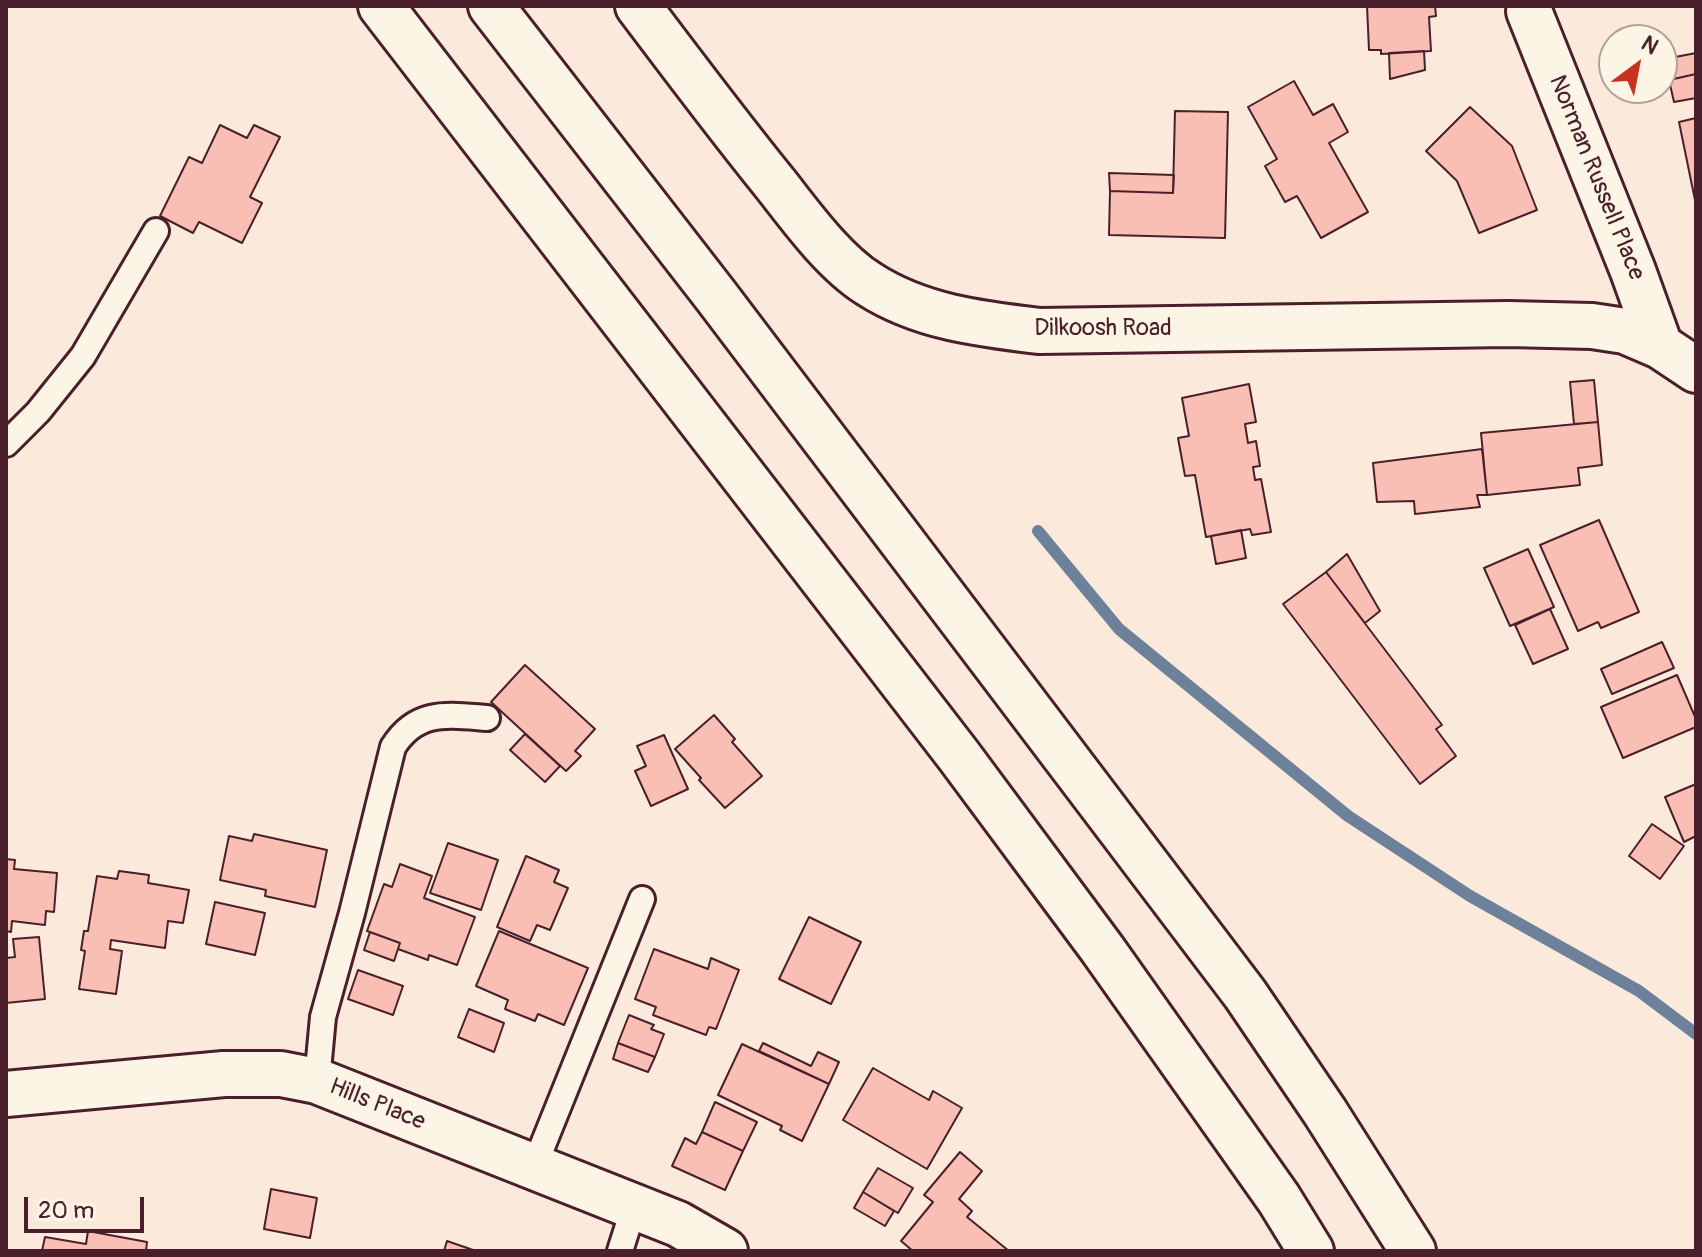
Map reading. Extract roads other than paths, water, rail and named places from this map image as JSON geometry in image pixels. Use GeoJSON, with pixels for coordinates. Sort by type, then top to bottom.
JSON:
{"type":"FeatureCollection","features":[{"type":"Feature","properties":{"kind":"main road"},"geometry":{"type":"LineString","coordinates":[[381,6],[968,768],[1103,950],[1279,1199],[1311,1251]]}},
{"type":"Feature","properties":{"kind":"main road"},"geometry":{"type":"LineString","coordinates":[[491,6],[716,296],[1245,994],[1413,1251]]}},
{"type":"Feature","properties":{"kind":"main road","name":"Dilkoosh Road"},"geometry":{"type":"LineString","coordinates":[[638,6],[719,115],[820,241],[868,284],[929,313],[1039,331],[1508,324],[1592,326],[1625,331],[1660,346],[1696,370]]}},
{"type":"Feature","properties":{"kind":"main road","name":"Norman Russell Place"},"geometry":{"type":"LineString","coordinates":[[1529,11],[1660,346]]}},
{"type":"Feature","properties":{"kind":"main road","name":"Hills Place"},"geometry":{"type":"LineString","coordinates":[[6,1094],[224,1074],[281,1074],[317,1081],[678,1224],[725,1251]]}},
{"type":"Feature","properties":{"kind":"lane"},"geometry":{"type":"LineString","coordinates":[[6,444],[38,412],[83,356],[156,231]]}},
{"type":"Feature","properties":{"kind":"lane"},"geometry":{"type":"LineString","coordinates":[[317,1081],[323,1017],[393,747],[401,733],[419,721],[441,715],[487,718]]}},
{"type":"Feature","properties":{"kind":"lane"},"geometry":{"type":"LineString","coordinates":[[534,1167],[642,899]]}},
{"type":"Feature","properties":{"kind":"lane"},"geometry":{"type":"LineString","coordinates":[[620,1251],[634,1207]]}},
{"type":"Feature","properties":{"kind":"waterway"},"geometry":{"type":"LineString","coordinates":[[1038,531],[1119,629],[1348,816],[1470,896],[1639,991],[1696,1034]]}}]}
